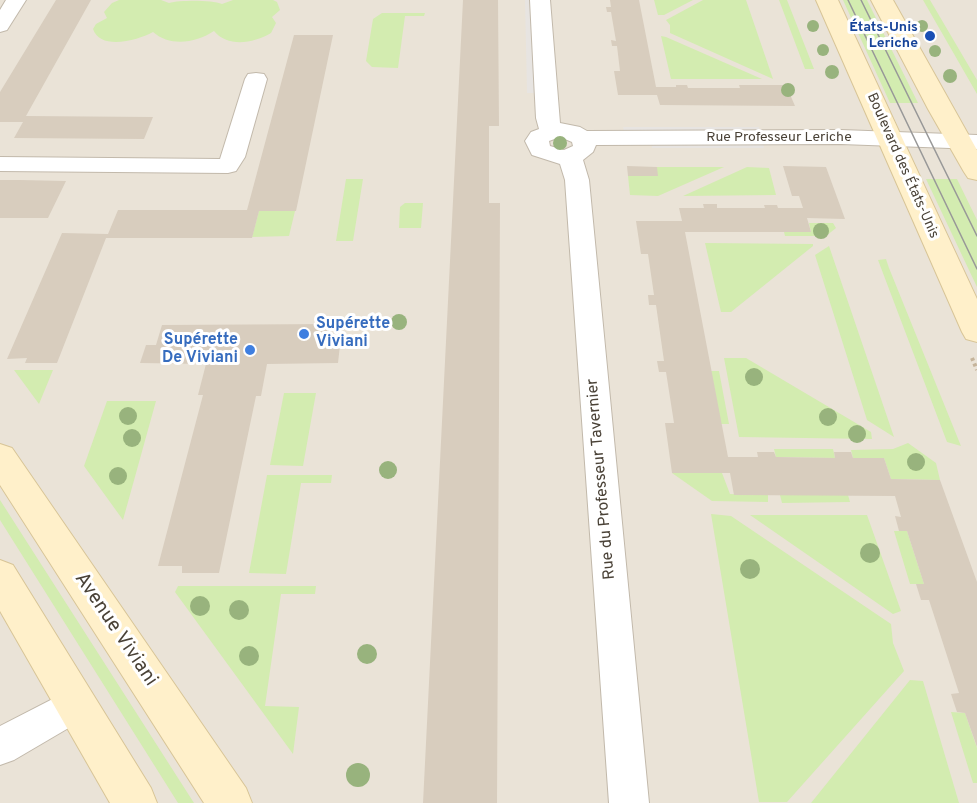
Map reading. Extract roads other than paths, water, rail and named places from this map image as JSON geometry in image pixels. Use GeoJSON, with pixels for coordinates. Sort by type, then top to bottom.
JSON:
{"type":"FeatureCollection","features":[{"type":"Feature","properties":{"kind":"main road","name":"Boulevard des États-Unis"},"geometry":{"type":"LineString","coordinates":[[827,0],[977,332]]}},
{"type":"Feature","properties":{"kind":"main road"},"geometry":{"type":"LineString","coordinates":[[882,0],[967,141],[977,172]]}},
{"type":"Feature","properties":{"kind":"main road","name":"Avenue Viviani"},"geometry":{"type":"LineString","coordinates":[[0,457],[230,803]]}},
{"type":"Feature","properties":{"kind":"main road"},"geometry":{"type":"LineString","coordinates":[[0,576],[135,803]]}},
{"type":"Feature","properties":{"kind":"street"},"geometry":{"type":"LineString","coordinates":[[0,26],[16,0]]}},
{"type":"Feature","properties":{"kind":"street"},"geometry":{"type":"LineString","coordinates":[[540,0],[547,118],[551,131],[572,132],[576,147]]}},
{"type":"Feature","properties":{"kind":"street"},"geometry":{"type":"LineString","coordinates":[[0,164],[228,166],[233,157],[256,79]]}},
{"type":"Feature","properties":{"kind":"street","name":"Rue Professeur Leriche"},"geometry":{"type":"LineString","coordinates":[[576,147],[890,139],[967,141]]}},
{"type":"Feature","properties":{"kind":"street","name":"Rue du Professeur Tavernier"},"geometry":{"type":"LineString","coordinates":[[576,147],[629,803]]}},
{"type":"Feature","properties":{"kind":"street"},"geometry":{"type":"LineString","coordinates":[[0,747],[76,704]]}},
{"type":"Feature","properties":{"kind":"tram line"},"geometry":{"type":"LineString","coordinates":[[848,0],[977,269]]}},
{"type":"Feature","properties":{"kind":"tram line"},"geometry":{"type":"LineString","coordinates":[[861,0],[977,236]]}},
{"type":"Feature","properties":{"kind":"place","name":"États-Unis Leriche"},"geometry":{"type":"Point","coordinates":[930,36]}},
{"type":"Feature","properties":{"kind":"place","name":"Supérette Viviani"},"geometry":{"type":"Point","coordinates":[304,334]}},
{"type":"Feature","properties":{"kind":"place","name":"Supérette De Viviani"},"geometry":{"type":"Point","coordinates":[250,350]}}]}
